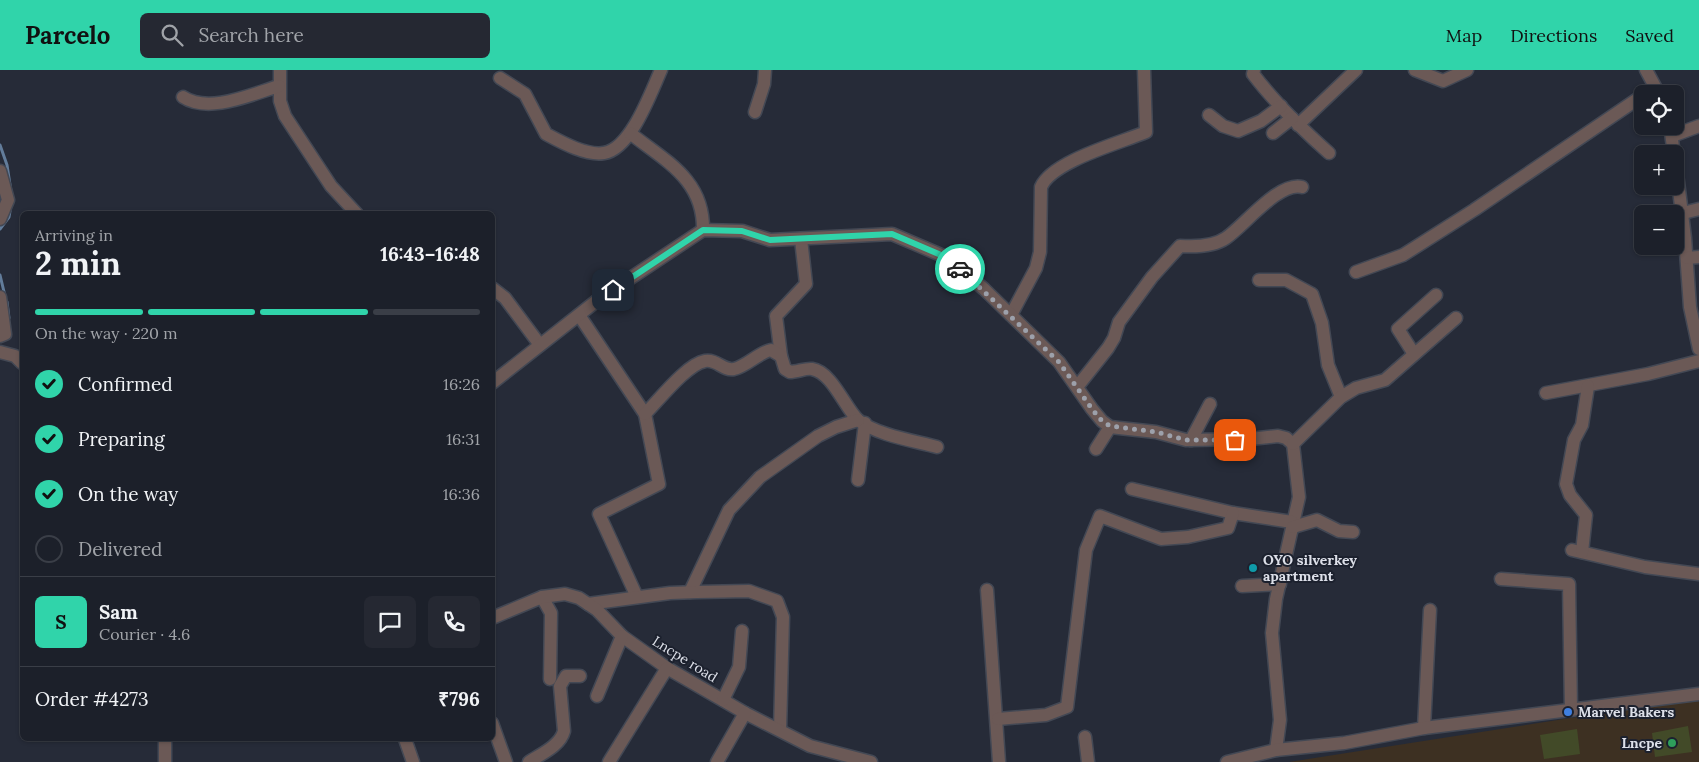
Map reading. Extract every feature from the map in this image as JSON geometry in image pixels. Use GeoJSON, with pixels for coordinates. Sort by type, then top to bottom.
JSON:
{"type":"FeatureCollection","features":[{"type":"Feature","properties":{"kind":"street"},"geometry":{"type":"LineString","coordinates":[[280,70],[280,101],[285,116],[331,186],[354,211]]}},
{"type":"Feature","properties":{"kind":"street"},"geometry":{"type":"LineString","coordinates":[[500,78],[525,94],[546,134],[591,153],[605,153],[615,148],[630,133],[661,70]]}},
{"type":"Feature","properties":{"kind":"street"},"geometry":{"type":"LineString","coordinates":[[755,112],[764,84],[765,70]]}},
{"type":"Feature","properties":{"kind":"street"},"geometry":{"type":"LineString","coordinates":[[1012,315],[1036,268],[1040,252],[1041,187],[1044,180],[1050,174],[1079,159],[1146,132],[1144,70]]}},
{"type":"Feature","properties":{"kind":"street"},"geometry":{"type":"LineString","coordinates":[[1254,70],[1253,74],[1295,122],[1329,153]]}},
{"type":"Feature","properties":{"kind":"street"},"geometry":{"type":"LineString","coordinates":[[1272,133],[1295,122],[1356,70]]}},
{"type":"Feature","properties":{"kind":"street"},"geometry":{"type":"LineString","coordinates":[[1414,70],[1443,81],[1468,70]]}},
{"type":"Feature","properties":{"kind":"street"},"geometry":{"type":"LineString","coordinates":[[1651,71],[1653,85]]}},
{"type":"Feature","properties":{"kind":"street"},"geometry":{"type":"LineString","coordinates":[[183,97],[191,102],[216,103],[279,86]]}},
{"type":"Feature","properties":{"kind":"street"},"geometry":{"type":"LineString","coordinates":[[1356,272],[1403,255],[1474,210],[1634,101]]}},
{"type":"Feature","properties":{"kind":"street"},"geometry":{"type":"LineString","coordinates":[[1209,115],[1223,126],[1238,131],[1261,121],[1281,106]]}},
{"type":"Feature","properties":{"kind":"street"},"geometry":{"type":"LineString","coordinates":[[1684,129],[1699,126]]}},
{"type":"Feature","properties":{"kind":"street"},"geometry":{"type":"LineString","coordinates":[[630,133],[674,167],[687,180],[697,194],[703,214],[703,230]]}},
{"type":"Feature","properties":{"kind":"street"},"geometry":{"type":"LineString","coordinates":[[0,171],[4,200],[0,218]]}},
{"type":"Feature","properties":{"kind":"street"},"geometry":{"type":"LineString","coordinates":[[1077,387],[1108,348],[1114,338],[1119,322],[1152,277],[1180,246],[1197,246],[1225,239],[1278,194],[1296,186],[1302,187]]}},
{"type":"Feature","properties":{"kind":"street"},"geometry":{"type":"LineString","coordinates":[[1684,213],[1699,209]]}},
{"type":"Feature","properties":{"kind":"street"},"geometry":{"type":"LineString","coordinates":[[1684,218],[1693,258],[1699,349]]}},
{"type":"Feature","properties":{"kind":"street"},"geometry":{"type":"LineString","coordinates":[[495,381],[579,314],[703,230],[742,231],[770,240],[801,240],[864,234],[892,234],[948,258],[1012,315],[1059,362],[1102,421],[1110,426],[1156,432],[1191,440],[1250,439],[1278,436],[1286,438],[1293,444],[1299,497],[1280,584],[1272,633],[1280,720],[1276,750]]}},
{"type":"Feature","properties":{"kind":"street"},"geometry":{"type":"LineString","coordinates":[[801,240],[806,284],[776,316],[781,356],[785,369],[790,372],[811,368],[818,371],[841,395],[861,421],[894,436],[937,447]]}},
{"type":"Feature","properties":{"kind":"street"},"geometry":{"type":"LineString","coordinates":[[1259,280],[1286,280],[1312,294],[1322,323],[1328,365],[1341,397]]}},
{"type":"Feature","properties":{"kind":"street"},"geometry":{"type":"LineString","coordinates":[[495,290],[504,298],[540,345]]}},
{"type":"Feature","properties":{"kind":"street"},"geometry":{"type":"LineString","coordinates":[[1414,354],[1398,330],[1436,296]]}},
{"type":"Feature","properties":{"kind":"street"},"geometry":{"type":"LineString","coordinates":[[0,297],[5,334],[0,336]]}},
{"type":"Feature","properties":{"kind":"street"},"geometry":{"type":"LineString","coordinates":[[579,314],[645,414],[659,484],[599,514],[637,597]]}},
{"type":"Feature","properties":{"kind":"street"},"geometry":{"type":"LineString","coordinates":[[1293,444],[1341,397],[1356,388],[1385,380],[1456,318]]}},
{"type":"Feature","properties":{"kind":"street"},"geometry":{"type":"LineString","coordinates":[[645,414],[691,368],[703,361],[715,360],[729,369],[735,369],[762,352],[771,350],[781,356]]}},
{"type":"Feature","properties":{"kind":"street"},"geometry":{"type":"LineString","coordinates":[[0,352],[16,356],[20,361]]}},
{"type":"Feature","properties":{"kind":"street"},"geometry":{"type":"LineString","coordinates":[[1546,393],[1588,386],[1699,361]]}},
{"type":"Feature","properties":{"kind":"street"},"geometry":{"type":"LineString","coordinates":[[1588,386],[1582,425],[1574,440],[1566,484],[1570,495],[1586,515],[1577,551],[1645,567],[1699,574]]}},
{"type":"Feature","properties":{"kind":"street"},"geometry":{"type":"LineString","coordinates":[[1191,440],[1210,404]]}},
{"type":"Feature","properties":{"kind":"street"},"geometry":{"type":"LineString","coordinates":[[858,480],[861,421]]}},
{"type":"Feature","properties":{"kind":"street"},"geometry":{"type":"LineString","coordinates":[[690,592],[729,510],[760,477],[818,436],[836,427],[861,421]]}},
{"type":"Feature","properties":{"kind":"street"},"geometry":{"type":"LineString","coordinates":[[1096,449],[1110,426]]}},
{"type":"Feature","properties":{"kind":"street"},"geometry":{"type":"LineString","coordinates":[[1132,489],[1233,513],[1292,524],[1317,520],[1339,531],[1353,532]]}},
{"type":"Feature","properties":{"kind":"street"},"geometry":{"type":"LineString","coordinates":[[998,719],[1046,715],[1067,707],[1086,550],[1100,516],[1161,538],[1174,538],[1228,528],[1233,513]]}},
{"type":"Feature","properties":{"kind":"street"},"geometry":{"type":"LineString","coordinates":[[1500,579],[1569,584],[1571,709]]}},
{"type":"Feature","properties":{"kind":"street"},"geometry":{"type":"LineString","coordinates":[[1242,586],[1280,584]]}},
{"type":"Feature","properties":{"kind":"street"},"geometry":{"type":"LineString","coordinates":[[987,590],[1000,762]]}},
{"type":"Feature","properties":{"kind":"street"},"geometry":{"type":"LineString","coordinates":[[588,604],[690,592],[749,591],[777,601],[783,617],[780,730]]}},
{"type":"Feature","properties":{"kind":"street","name":"Lncpe road"},"geometry":{"type":"LineString","coordinates":[[495,617],[542,597],[565,594],[579,598],[622,636],[667,668],[745,714],[810,746],[870,762]]}},
{"type":"Feature","properties":{"kind":"street"},"geometry":{"type":"LineString","coordinates":[[542,597],[551,613],[550,679]]}},
{"type":"Feature","properties":{"kind":"street"},"geometry":{"type":"LineString","coordinates":[[1424,728],[1430,610]]}},
{"type":"Feature","properties":{"kind":"street"},"geometry":{"type":"LineString","coordinates":[[723,700],[739,667],[742,631]]}},
{"type":"Feature","properties":{"kind":"street"},"geometry":{"type":"LineString","coordinates":[[597,696],[622,636]]}},
{"type":"Feature","properties":{"kind":"street"},"geometry":{"type":"LineString","coordinates":[[609,762],[667,668]]}},
{"type":"Feature","properties":{"kind":"street"},"geometry":{"type":"LineString","coordinates":[[529,762],[559,742],[563,737],[560,686],[566,676],[580,676]]}},
{"type":"Feature","properties":{"kind":"street"},"geometry":{"type":"LineString","coordinates":[[1227,762],[1276,750],[1344,743],[1424,728],[1699,694]]}},
{"type":"Feature","properties":{"kind":"street"},"geometry":{"type":"LineString","coordinates":[[717,762],[745,714]]}},
{"type":"Feature","properties":{"kind":"street"},"geometry":{"type":"LineString","coordinates":[[495,732],[506,762]]}},
{"type":"Feature","properties":{"kind":"street"},"geometry":{"type":"LineString","coordinates":[[1085,737],[1088,762]]}},
{"type":"Feature","properties":{"kind":"street"},"geometry":{"type":"LineString","coordinates":[[164,762],[165,741]]}},
{"type":"Feature","properties":{"kind":"street"},"geometry":{"type":"LineString","coordinates":[[407,741],[413,762]]}},
{"type":"Feature","properties":{"kind":"shaded area"},"geometry":{"type":"Polygon","coordinates":[[[1699,698],[1699,762],[1289,762],[1699,698]]]}},
{"type":"Feature","properties":{"kind":"green space","name":"Lncpe"},"geometry":{"type":"Polygon","coordinates":[[[1688,726],[1692,752],[1655,757],[1652,733],[1688,726]]]}},
{"type":"Feature","properties":{"kind":"green space"},"geometry":{"type":"Polygon","coordinates":[[[1577,729],[1580,754],[1544,759],[1540,735],[1577,729]]]}},
{"type":"Feature","properties":{"kind":"waterway"},"geometry":{"type":"LineString","coordinates":[[0,145],[7,165],[12,198]]}},
{"type":"Feature","properties":{"kind":"waterway"},"geometry":{"type":"LineString","coordinates":[[0,229],[9,217],[10,211]]}},
{"type":"Feature","properties":{"kind":"waterway"},"geometry":{"type":"LineString","coordinates":[[0,275],[5,296]]}},
{"type":"Feature","properties":{"kind":"waterway"},"geometry":{"type":"LineString","coordinates":[[7,302],[9,318]]}},
{"type":"Feature","properties":{"kind":"way so far"},"geometry":{"type":"LineString","coordinates":[[960,269],[1041,343],[1059,362],[1092,409],[1102,421],[1110,426],[1156,432],[1186,440],[1235,440]]}},
{"type":"Feature","properties":{"kind":"place","name":"OYO silverkey apartment"},"geometry":{"type":"Point","coordinates":[1253,568]}},
{"type":"Feature","properties":{"kind":"place","name":"Marvel Bakers"},"geometry":{"type":"Point","coordinates":[1568,712]}},
{"type":"Feature","properties":{"kind":"place","name":"Lncpe"},"geometry":{"type":"Point","coordinates":[1672,743]}},
{"type":"Feature","properties":{"kind":"route"},"geometry":{"type":"LineString","coordinates":[[613,290],[703,230],[727,229],[742,231],[770,240],[801,240],[864,234],[892,234],[948,258],[960,269]]}}]}
